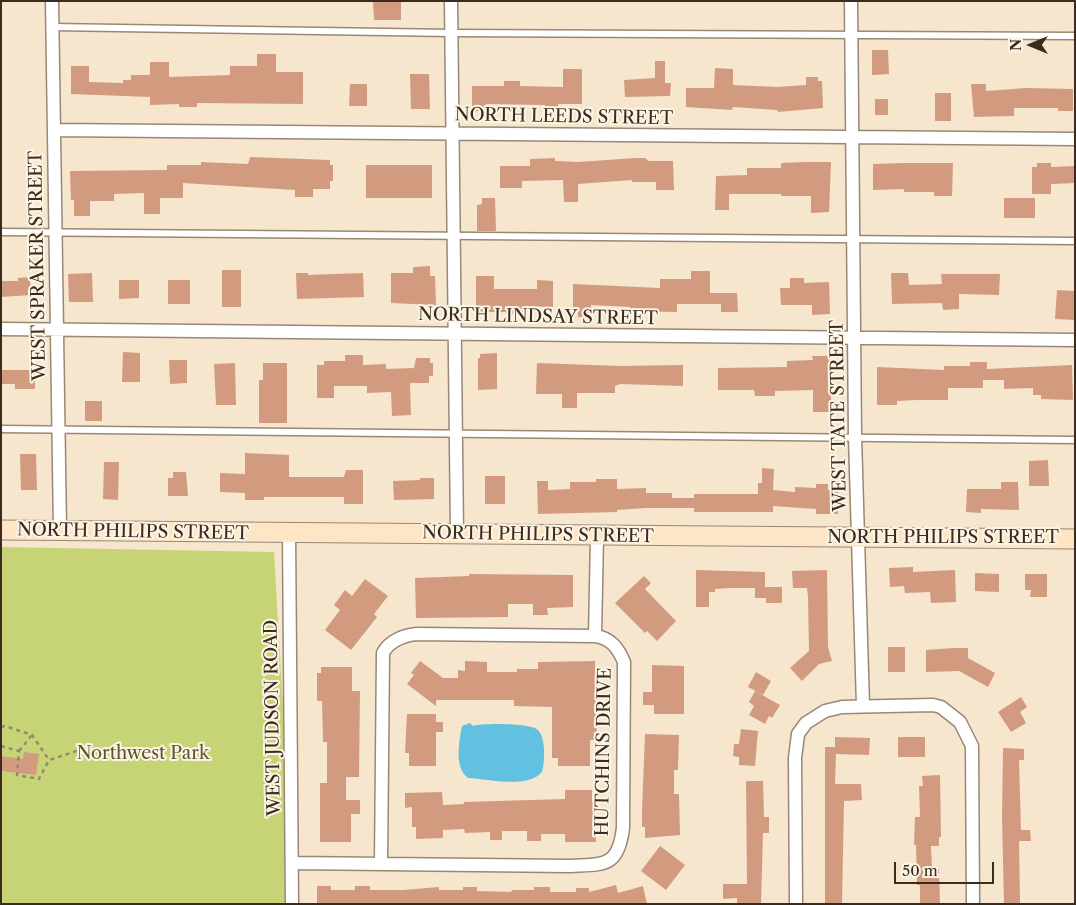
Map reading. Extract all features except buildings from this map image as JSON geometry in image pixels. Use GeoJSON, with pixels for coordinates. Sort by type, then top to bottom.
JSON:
{"type":"FeatureCollection","features":[{"type":"Feature","properties":{"kind":"street","name":"WEST SPRAKER STREET"},"geometry":{"type":"LineString","coordinates":[[52,1],[60,531]]}},
{"type":"Feature","properties":{"kind":"street"},"geometry":{"type":"LineString","coordinates":[[451,1],[456,534]]}},
{"type":"Feature","properties":{"kind":"street","name":"WEST TATE STREET"},"geometry":{"type":"LineString","coordinates":[[851,1],[856,437],[863,706]]}},
{"type":"Feature","properties":{"kind":"street","name":"NORTH LEEDS STREET"},"geometry":{"type":"LineString","coordinates":[[54,130],[1075,139]]}},
{"type":"Feature","properties":{"kind":"street","name":"NORTH LINDSAY STREET"},"geometry":{"type":"LineString","coordinates":[[1,329],[1075,340]]}},
{"type":"Feature","properties":{"kind":"street","name":"NORTH PHILIPS STREET"},"geometry":{"type":"LineString","coordinates":[[1,530],[1075,540]]}},
{"type":"Feature","properties":{"kind":"street","name":"WEST JUDSON ROAD"},"geometry":{"type":"LineString","coordinates":[[289,533],[292,904]]}},
{"type":"Feature","properties":{"kind":"street"},"geometry":{"type":"LineString","coordinates":[[595,636],[597,536]]}},
{"type":"Feature","properties":{"kind":"street","name":"HUTCHINS DRIVE"},"geometry":{"type":"LineString","coordinates":[[292,864],[381,863],[570,866],[606,864],[611,860],[621,843],[623,828],[624,662],[618,648],[605,637],[595,636],[417,634],[406,635],[387,646],[384,653],[381,863]]}},
{"type":"Feature","properties":{"kind":"street"},"geometry":{"type":"LineString","coordinates":[[796,904],[795,758],[798,734],[806,723],[825,711],[842,706],[933,705],[941,707],[960,722],[972,746],[973,904]]}},
{"type":"Feature","properties":{"kind":"lane"},"geometry":{"type":"LineString","coordinates":[[52,27],[851,36],[1075,36]]}},
{"type":"Feature","properties":{"kind":"lane"},"geometry":{"type":"LineString","coordinates":[[1,232],[1075,241]]}},
{"type":"Feature","properties":{"kind":"lane"},"geometry":{"type":"LineString","coordinates":[[1,428],[1075,440]]}},
{"type":"Feature","properties":{"kind":"path"},"geometry":{"type":"LineString","coordinates":[[1,727],[5,726],[32,735],[49,760]]}},
{"type":"Feature","properties":{"kind":"path"},"geometry":{"type":"LineString","coordinates":[[32,735],[19,751],[17,775],[39,780],[49,760],[86,748]]}},
{"type":"Feature","properties":{"kind":"path"},"geometry":{"type":"LineString","coordinates":[[1,746],[19,751]]}},
{"type":"Feature","properties":{"kind":"green space","name":"Northwest Park"},"geometry":{"type":"Polygon","coordinates":[[[1,547],[274,552],[292,863],[292,904],[1,904],[1,547]]]}},
{"type":"Feature","properties":{"kind":"water"},"geometry":{"type":"Polygon","coordinates":[[[470,723],[473,726],[517,725],[538,730],[544,744],[542,772],[536,777],[518,782],[468,778],[459,761],[459,747],[462,726],[470,723]]]}}]}
